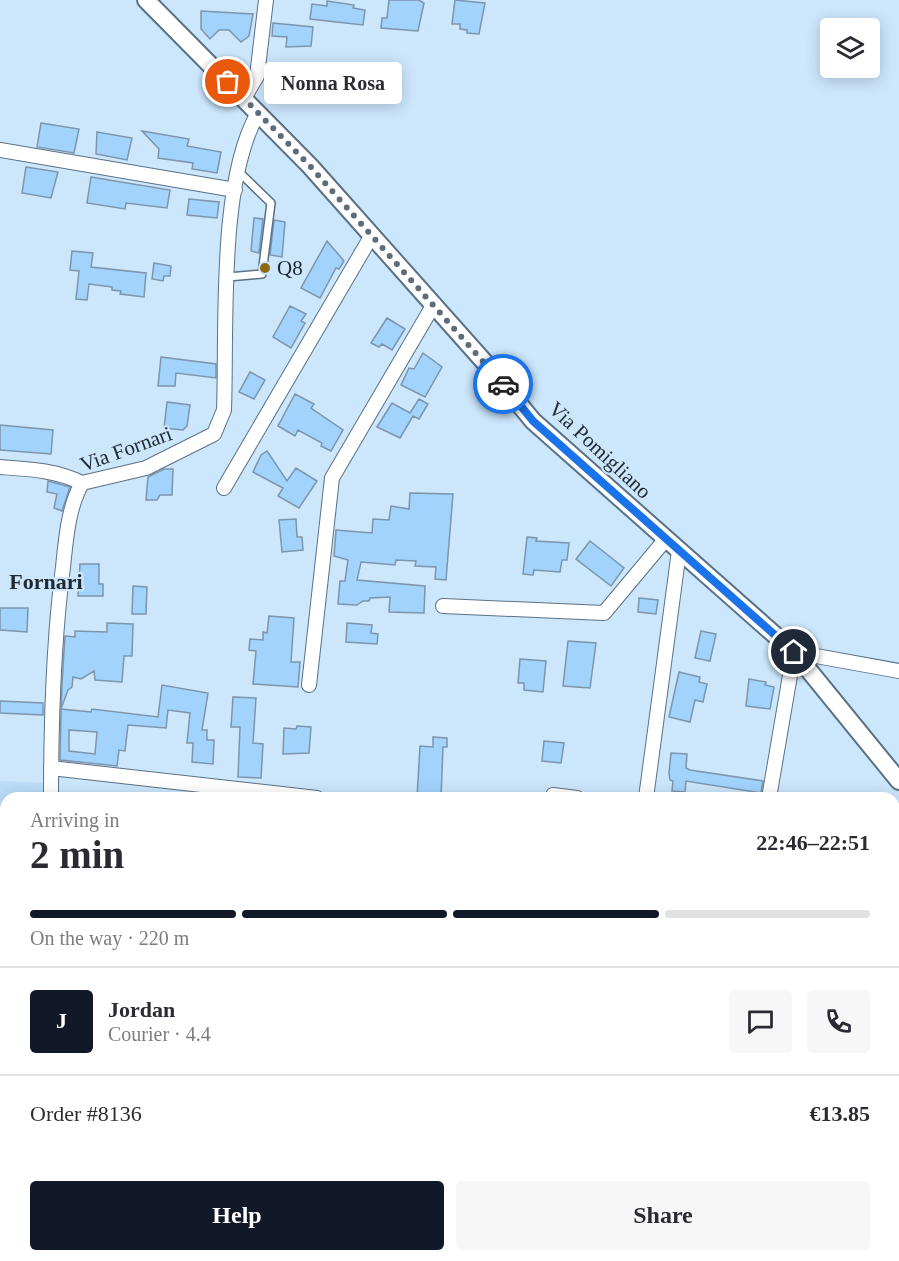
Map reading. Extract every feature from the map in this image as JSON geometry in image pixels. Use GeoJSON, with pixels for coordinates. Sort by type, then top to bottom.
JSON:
{"type":"FeatureCollection","features":[{"type":"Feature","properties":{"kind":"street","name":"Via Pomigliano"},"geometry":{"type":"LineString","coordinates":[[146,0],[244,98],[372,235],[533,421],[794,652],[899,781]]}},
{"type":"Feature","properties":{"kind":"street"},"geometry":{"type":"LineString","coordinates":[[244,98],[257,76],[266,0]]}},
{"type":"Feature","properties":{"kind":"street","name":"Via Fornari"},"geometry":{"type":"LineString","coordinates":[[51,792],[58,607],[75,495],[82,483],[146,468],[214,434],[224,410],[228,277],[235,190],[248,130],[258,113]]}},
{"type":"Feature","properties":{"kind":"street"},"geometry":{"type":"LineString","coordinates":[[0,150],[235,190]]}},
{"type":"Feature","properties":{"kind":"street"},"geometry":{"type":"LineString","coordinates":[[224,489],[372,235]]}},
{"type":"Feature","properties":{"kind":"street"},"geometry":{"type":"LineString","coordinates":[[309,686],[332,478],[434,304]]}},
{"type":"Feature","properties":{"kind":"street"},"geometry":{"type":"LineString","coordinates":[[0,467],[65,474],[82,483]]}},
{"type":"Feature","properties":{"kind":"street"},"geometry":{"type":"LineString","coordinates":[[443,606],[604,613],[665,540]]}},
{"type":"Feature","properties":{"kind":"street"},"geometry":{"type":"LineString","coordinates":[[647,792],[679,551]]}},
{"type":"Feature","properties":{"kind":"street"},"geometry":{"type":"LineString","coordinates":[[770,792],[794,652],[899,671]]}},
{"type":"Feature","properties":{"kind":"street"},"geometry":{"type":"LineString","coordinates":[[51,768],[264,792]]}},
{"type":"Feature","properties":{"kind":"lane"},"geometry":{"type":"LineString","coordinates":[[228,277],[262,274],[272,203],[239,172]]}},
{"type":"Feature","properties":{"kind":"shaded area"},"geometry":{"type":"Polygon","coordinates":[[[0,781],[43,783],[42,792],[0,792],[0,781]]]}},
{"type":"Feature","properties":{"kind":"building"},"geometry":{"type":"Polygon","coordinates":[[[389,0],[419,0],[424,3],[418,31],[381,28],[382,18],[387,18],[389,0]]]}},
{"type":"Feature","properties":{"kind":"building"},"geometry":{"type":"Polygon","coordinates":[[[455,0],[485,3],[479,34],[467,33],[467,30],[460,29],[460,24],[452,24],[455,0]]]}},
{"type":"Feature","properties":{"kind":"building"},"geometry":{"type":"Polygon","coordinates":[[[327,1],[354,5],[353,8],[365,10],[363,25],[310,19],[312,4],[327,6],[327,1]]]}},
{"type":"Feature","properties":{"kind":"building"},"geometry":{"type":"Polygon","coordinates":[[[201,11],[253,14],[249,36],[241,42],[229,30],[219,30],[210,39],[201,29],[201,11]]]}},
{"type":"Feature","properties":{"kind":"building"},"geometry":{"type":"Polygon","coordinates":[[[273,23],[313,27],[311,46],[286,47],[287,37],[272,36],[273,23]]]}},
{"type":"Feature","properties":{"kind":"building"},"geometry":{"type":"Polygon","coordinates":[[[41,123],[79,129],[74,153],[37,147],[41,123]]]}},
{"type":"Feature","properties":{"kind":"building"},"geometry":{"type":"Polygon","coordinates":[[[142,131],[189,139],[187,146],[221,152],[217,173],[192,169],[193,163],[158,158],[159,149],[142,131]]]}},
{"type":"Feature","properties":{"kind":"building"},"geometry":{"type":"Polygon","coordinates":[[[97,132],[132,138],[127,160],[96,154],[97,132]]]}},
{"type":"Feature","properties":{"kind":"building"},"geometry":{"type":"Polygon","coordinates":[[[26,167],[58,172],[51,198],[22,193],[26,167]]]}},
{"type":"Feature","properties":{"kind":"building"},"geometry":{"type":"Polygon","coordinates":[[[91,177],[170,190],[167,208],[126,203],[125,209],[87,203],[91,177]]]}},
{"type":"Feature","properties":{"kind":"building"},"geometry":{"type":"Polygon","coordinates":[[[189,199],[219,202],[217,218],[187,215],[189,199]]]}},
{"type":"Feature","properties":{"kind":"building"},"geometry":{"type":"Polygon","coordinates":[[[254,218],[263,219],[259,253],[251,251],[254,218]]]}},
{"type":"Feature","properties":{"kind":"building"},"geometry":{"type":"Polygon","coordinates":[[[274,220],[285,222],[282,257],[270,255],[274,220]]]}},
{"type":"Feature","properties":{"kind":"building"},"geometry":{"type":"Polygon","coordinates":[[[327,241],[344,261],[339,269],[336,268],[320,298],[301,288],[327,241]]]}},
{"type":"Feature","properties":{"kind":"building"},"geometry":{"type":"Polygon","coordinates":[[[72,251],[93,253],[91,267],[146,273],[144,297],[120,294],[121,291],[112,290],[112,287],[89,284],[87,300],[76,299],[79,271],[70,270],[72,251]]]}},
{"type":"Feature","properties":{"kind":"building"},"geometry":{"type":"Polygon","coordinates":[[[154,263],[171,266],[170,276],[164,276],[163,281],[152,279],[154,263]]]}},
{"type":"Feature","properties":{"kind":"building"},"geometry":{"type":"Polygon","coordinates":[[[290,306],[306,314],[301,321],[305,323],[291,348],[273,337],[290,306]]]}},
{"type":"Feature","properties":{"kind":"building"},"geometry":{"type":"Polygon","coordinates":[[[387,318],[405,329],[392,350],[382,344],[379,347],[371,343],[387,318]]]}},
{"type":"Feature","properties":{"kind":"building"},"geometry":{"type":"Polygon","coordinates":[[[423,353],[442,367],[425,397],[401,385],[409,368],[414,369],[423,353]]]}},
{"type":"Feature","properties":{"kind":"building"},"geometry":{"type":"Polygon","coordinates":[[[161,357],[216,364],[216,378],[176,373],[175,386],[158,386],[161,357]]]}},
{"type":"Feature","properties":{"kind":"building"},"geometry":{"type":"Polygon","coordinates":[[[250,372],[265,380],[254,399],[239,392],[250,372]]]}},
{"type":"Feature","properties":{"kind":"building"},"geometry":{"type":"Polygon","coordinates":[[[295,394],[314,404],[311,408],[343,430],[331,451],[321,446],[322,443],[298,430],[295,436],[278,426],[295,394]]]}},
{"type":"Feature","properties":{"kind":"building"},"geometry":{"type":"Polygon","coordinates":[[[419,399],[428,404],[419,419],[413,416],[400,438],[377,427],[392,403],[410,413],[419,399]]]}},
{"type":"Feature","properties":{"kind":"building"},"geometry":{"type":"Polygon","coordinates":[[[167,402],[190,405],[187,426],[183,430],[164,428],[167,402]]]}},
{"type":"Feature","properties":{"kind":"building"},"geometry":{"type":"Polygon","coordinates":[[[0,425],[53,430],[51,454],[0,450],[0,425]]]}},
{"type":"Feature","properties":{"kind":"building"},"geometry":{"type":"Polygon","coordinates":[[[267,451],[287,481],[296,468],[317,481],[299,508],[278,496],[283,488],[253,472],[261,455],[267,451]]]}},
{"type":"Feature","properties":{"kind":"building"},"geometry":{"type":"Polygon","coordinates":[[[164,469],[173,469],[172,495],[160,495],[157,500],[146,500],[148,477],[164,469]]]}},
{"type":"Feature","properties":{"kind":"building"},"geometry":{"type":"Polygon","coordinates":[[[48,481],[70,487],[62,511],[54,508],[57,494],[47,492],[48,481]]]}},
{"type":"Feature","properties":{"kind":"building"},"geometry":{"type":"Polygon","coordinates":[[[410,493],[453,494],[446,580],[435,579],[436,567],[415,566],[416,561],[396,560],[395,565],[361,562],[357,580],[425,586],[424,613],[389,612],[390,597],[370,598],[369,601],[363,601],[357,605],[338,604],[340,581],[345,581],[348,560],[334,556],[336,530],[372,533],[373,519],[389,520],[391,506],[409,509],[410,493]]]}},
{"type":"Feature","properties":{"kind":"building"},"geometry":{"type":"Polygon","coordinates":[[[296,519],[297,537],[302,537],[303,550],[282,552],[279,520],[296,519]]]}},
{"type":"Feature","properties":{"kind":"building"},"geometry":{"type":"Polygon","coordinates":[[[527,537],[537,538],[536,541],[569,543],[567,560],[562,560],[560,572],[534,570],[533,575],[523,574],[527,537]]]}},
{"type":"Feature","properties":{"kind":"building"},"geometry":{"type":"Polygon","coordinates":[[[590,541],[624,568],[611,586],[576,559],[590,541]]]}},
{"type":"Feature","properties":{"kind":"building"},"geometry":{"type":"Polygon","coordinates":[[[80,564],[99,564],[99,584],[103,584],[103,596],[78,596],[80,564]]]}},
{"type":"Feature","properties":{"kind":"building"},"geometry":{"type":"Polygon","coordinates":[[[133,586],[147,587],[146,614],[132,614],[133,586]]]}},
{"type":"Feature","properties":{"kind":"building"},"geometry":{"type":"Polygon","coordinates":[[[639,598],[658,600],[656,614],[638,612],[639,598]]]}},
{"type":"Feature","properties":{"kind":"building"},"geometry":{"type":"Polygon","coordinates":[[[0,608],[28,608],[27,632],[0,630],[0,608]]]}},
{"type":"Feature","properties":{"kind":"building"},"geometry":{"type":"Polygon","coordinates":[[[269,616],[294,618],[291,662],[300,662],[298,687],[253,684],[256,651],[249,650],[250,639],[263,640],[263,632],[267,633],[269,616]]]}},
{"type":"Feature","properties":{"kind":"building"},"geometry":{"type":"Polygon","coordinates":[[[107,623],[133,624],[132,656],[124,656],[122,682],[95,680],[94,671],[81,679],[73,677],[72,687],[68,690],[61,709],[65,636],[75,637],[75,631],[107,632],[107,623]]]}},
{"type":"Feature","properties":{"kind":"building"},"geometry":{"type":"Polygon","coordinates":[[[347,623],[372,625],[371,633],[378,634],[377,644],[346,642],[347,623]]]}},
{"type":"Feature","properties":{"kind":"building"},"geometry":{"type":"Polygon","coordinates":[[[701,631],[716,634],[710,661],[695,658],[701,631]]]}},
{"type":"Feature","properties":{"kind":"building"},"geometry":{"type":"Polygon","coordinates":[[[568,641],[596,643],[590,688],[563,686],[568,641]]]}},
{"type":"Feature","properties":{"kind":"building"},"geometry":{"type":"Polygon","coordinates":[[[520,659],[546,661],[543,692],[524,690],[524,683],[518,683],[520,659]]]}},
{"type":"Feature","properties":{"kind":"building"},"geometry":{"type":"Polygon","coordinates":[[[679,672],[700,677],[699,682],[707,684],[703,702],[695,700],[690,722],[669,717],[679,672]]]}},
{"type":"Feature","properties":{"kind":"building"},"geometry":{"type":"Polygon","coordinates":[[[749,679],[766,682],[765,685],[774,687],[770,709],[746,706],[749,679]]]}},
{"type":"Feature","properties":{"kind":"building"},"geometry":{"type":"Polygon","coordinates":[[[162,685],[208,693],[202,730],[207,730],[207,740],[214,740],[213,764],[192,762],[193,743],[187,743],[190,713],[168,710],[166,728],[128,725],[125,751],[119,750],[117,766],[60,760],[61,709],[91,712],[92,709],[158,717],[162,685]],[[69,730],[69,751],[95,754],[97,732],[69,730]]]}},
{"type":"Feature","properties":{"kind":"building"},"geometry":{"type":"Polygon","coordinates":[[[233,697],[256,698],[253,743],[263,744],[261,778],[238,777],[240,727],[231,727],[233,697]]]}},
{"type":"Feature","properties":{"kind":"building"},"geometry":{"type":"Polygon","coordinates":[[[0,701],[43,703],[43,715],[0,713],[0,701]]]}},
{"type":"Feature","properties":{"kind":"building"},"geometry":{"type":"Polygon","coordinates":[[[297,726],[311,727],[309,753],[283,754],[284,728],[296,729],[297,726]]]}},
{"type":"Feature","properties":{"kind":"building"},"geometry":{"type":"Polygon","coordinates":[[[433,737],[447,738],[447,747],[443,747],[441,792],[417,792],[420,746],[433,747],[433,737]]]}},
{"type":"Feature","properties":{"kind":"building"},"geometry":{"type":"Polygon","coordinates":[[[544,741],[564,743],[561,763],[542,761],[544,741]]]}},
{"type":"Feature","properties":{"kind":"building"},"geometry":{"type":"Polygon","coordinates":[[[671,753],[687,754],[686,768],[690,770],[763,781],[761,792],[686,781],[685,792],[672,791],[673,781],[670,780],[671,753]]]}},
{"type":"Feature","properties":{"kind":"way so far"},"geometry":{"type":"LineString","coordinates":[[228,82],[310,166],[488,364],[503,384]]}},
{"type":"Feature","properties":{"kind":"place","name":"Nonna Rosa"},"geometry":{"type":"Point","coordinates":[228,82]}},
{"type":"Feature","properties":{"kind":"place","name":"Q8"},"geometry":{"type":"Point","coordinates":[265,268]}},
{"type":"Feature","properties":{"kind":"district","name":"Fornari"},"geometry":{"type":"Point","coordinates":[46,581]}},
{"type":"Feature","properties":{"kind":"route"},"geometry":{"type":"LineString","coordinates":[[503,384],[533,421],[794,652]]}}]}
